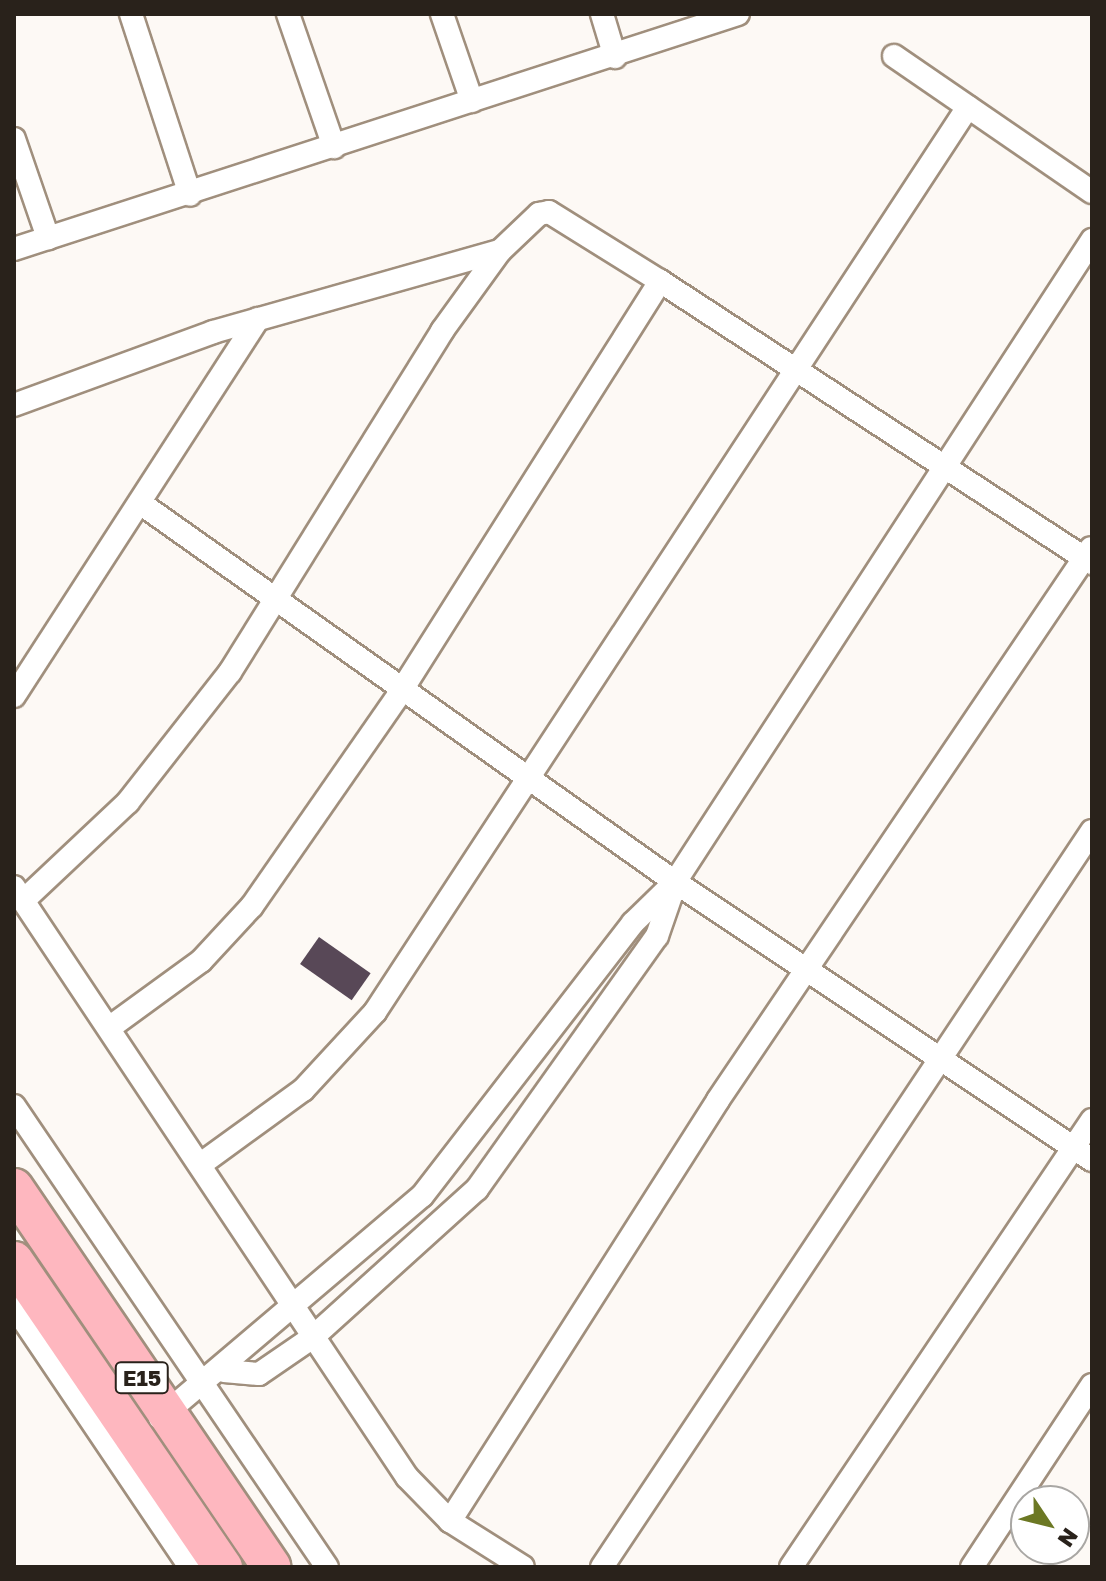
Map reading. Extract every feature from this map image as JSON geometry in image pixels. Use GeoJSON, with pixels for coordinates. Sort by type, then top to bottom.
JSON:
{"type":"FeatureCollection","features":[{"type":"Feature","properties":{"kind":"highway","name":"E15"},"geometry":{"type":"LineString","coordinates":[[14,1188],[272,1567]]}},
{"type":"Feature","properties":{"kind":"highway","name":"E15"},"geometry":{"type":"LineString","coordinates":[[14,1261],[223,1567]]}},
{"type":"Feature","properties":{"kind":"street"},"geometry":{"type":"LineString","coordinates":[[131,14],[190,195]]}},
{"type":"Feature","properties":{"kind":"street"},"geometry":{"type":"LineString","coordinates":[[288,14],[334,147]]}},
{"type":"Feature","properties":{"kind":"street"},"geometry":{"type":"LineString","coordinates":[[442,14],[472,101]]}},
{"type":"Feature","properties":{"kind":"street"},"geometry":{"type":"LineString","coordinates":[[602,14],[615,57]]}},
{"type":"Feature","properties":{"kind":"street"},"geometry":{"type":"LineString","coordinates":[[14,249],[190,195],[738,14]]}},
{"type":"Feature","properties":{"kind":"street"},"geometry":{"type":"LineString","coordinates":[[894,56],[1092,192]]}},
{"type":"Feature","properties":{"kind":"street"},"geometry":{"type":"LineString","coordinates":[[201,1164],[335,1061],[531,775],[797,373],[968,107]]}},
{"type":"Feature","properties":{"kind":"street"},"geometry":{"type":"LineString","coordinates":[[14,139],[48,238]]}},
{"type":"Feature","properties":{"kind":"street"},"geometry":{"type":"LineString","coordinates":[[450,1521],[807,968],[1089,556],[940,469],[660,281],[549,212],[530,219],[500,251],[442,331],[230,672],[128,802],[19,893],[407,1477],[450,1521],[523,1567]]}},
{"type":"Feature","properties":{"kind":"street"},"geometry":{"type":"LineString","coordinates":[[133,1436],[224,1371],[240,1344],[422,1196],[633,923],[675,882],[940,469],[1092,240]]}},
{"type":"Feature","properties":{"kind":"street"},"geometry":{"type":"LineString","coordinates":[[14,405],[258,319],[500,251]]}},
{"type":"Feature","properties":{"kind":"street"},"geometry":{"type":"LineString","coordinates":[[109,1028],[201,961],[252,906],[403,687],[660,281]]}},
{"type":"Feature","properties":{"kind":"street"},"geometry":{"type":"LineString","coordinates":[[14,696],[143,505],[258,319]]}},
{"type":"Feature","properties":{"kind":"street"},"geometry":{"type":"LineString","coordinates":[[143,505],[531,775],[675,882],[1083,1154]]}},
{"type":"Feature","properties":{"kind":"street"},"geometry":{"type":"LineString","coordinates":[[602,1567],[1092,831]]}},
{"type":"Feature","properties":{"kind":"street"},"geometry":{"type":"LineString","coordinates":[[224,1371],[259,1374],[313,1337],[477,1189],[657,936],[675,882]]}},
{"type":"Feature","properties":{"kind":"street"},"geometry":{"type":"LineString","coordinates":[[14,1106],[327,1567]]}},
{"type":"Feature","properties":{"kind":"street"},"geometry":{"type":"LineString","coordinates":[[791,1567],[1083,1154],[1092,1120]]}},
{"type":"Feature","properties":{"kind":"street"},"geometry":{"type":"LineString","coordinates":[[14,1306],[190,1567]]}},
{"type":"Feature","properties":{"kind":"street"},"geometry":{"type":"LineString","coordinates":[[972,1567],[1092,1385]]}},
{"type":"Feature","properties":{"kind":"building"},"geometry":{"type":"Polygon","coordinates":[[[319,937],[371,973],[352,1000],[300,964],[319,937]]]}}]}
